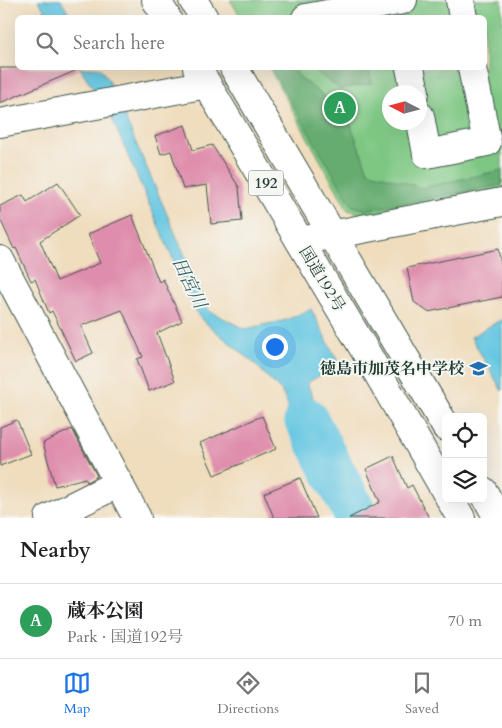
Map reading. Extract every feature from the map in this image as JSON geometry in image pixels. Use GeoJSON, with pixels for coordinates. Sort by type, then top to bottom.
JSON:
{"type":"FeatureCollection","features":[{"type":"Feature","properties":{"kind":"main road"},"geometry":{"type":"LineString","coordinates":[[156,0],[165,15]]}},
{"type":"Feature","properties":{"kind":"main road"},"geometry":{"type":"LineString","coordinates":[[193,0],[202,15]]}},
{"type":"Feature","properties":{"kind":"main road"},"geometry":{"type":"LineString","coordinates":[[293,0],[296,15]]}},
{"type":"Feature","properties":{"kind":"main road"},"geometry":{"type":"LineString","coordinates":[[460,0],[462,15]]}},
{"type":"Feature","properties":{"kind":"main road"},"geometry":{"type":"LineString","coordinates":[[330,15],[401,6]]}},
{"type":"Feature","properties":{"kind":"main road","name":"国道192号"},"geometry":{"type":"LineString","coordinates":[[235,70],[442,420]]}},
{"type":"Feature","properties":{"kind":"main road"},"geometry":{"type":"LineString","coordinates":[[410,70],[414,85]]}},
{"type":"Feature","properties":{"kind":"main road"},"geometry":{"type":"LineString","coordinates":[[423,130],[427,154],[487,142],[472,70]]}},
{"type":"Feature","properties":{"kind":"main road"},"geometry":{"type":"LineString","coordinates":[[0,123],[130,99],[202,76]]}},
{"type":"Feature","properties":{"kind":"main road","name":"国道192号"},"geometry":{"type":"LineString","coordinates":[[202,76],[364,349],[442,485]]}},
{"type":"Feature","properties":{"kind":"main road"},"geometry":{"type":"LineString","coordinates":[[300,241],[502,202]]}},
{"type":"Feature","properties":{"kind":"main road"},"geometry":{"type":"LineString","coordinates":[[0,260],[137,518]]}},
{"type":"Feature","properties":{"kind":"main road"},"geometry":{"type":"LineString","coordinates":[[49,518],[119,482]]}},
{"type":"Feature","properties":{"kind":"main road"},"geometry":{"type":"LineString","coordinates":[[487,498],[498,518]]}},
{"type":"Feature","properties":{"kind":"main road"},"geometry":{"type":"LineString","coordinates":[[452,503],[461,518]]}},
{"type":"Feature","properties":{"kind":"green space"},"geometry":{"type":"Polygon","coordinates":[[[230,0],[502,0],[502,189],[366,215],[348,210],[270,70],[487,70],[487,15],[240,15],[230,0]]]}},
{"type":"Feature","properties":{"kind":"green space"},"geometry":{"type":"Polygon","coordinates":[[[272,70],[294,70],[302,80],[346,112],[368,171],[422,188],[502,170],[502,185],[366,210],[352,206],[272,70]]]}},
{"type":"Feature","properties":{"kind":"green space"},"geometry":{"type":"Polygon","coordinates":[[[313,70],[369,70],[372,83],[340,89],[313,70]]]}},
{"type":"Feature","properties":{"kind":"water"},"geometry":{"type":"Polygon","coordinates":[[[38,0],[61,0],[70,15],[48,15],[38,0]]]}},
{"type":"Feature","properties":{"kind":"water"},"geometry":{"type":"Polygon","coordinates":[[[81,70],[101,70],[109,81],[209,311],[245,329],[286,320],[311,309],[339,364],[307,383],[342,468],[319,476],[282,392],[254,363],[201,319],[196,312],[109,112],[81,70]]]}},
{"type":"Feature","properties":{"kind":"water"},"geometry":{"type":"Polygon","coordinates":[[[502,319],[502,391],[471,337],[502,319]]]}},
{"type":"Feature","properties":{"kind":"building"},"geometry":{"type":"Polygon","coordinates":[[[0,68],[15,68],[15,70],[77,70],[0,103],[0,68]]]}},
{"type":"Feature","properties":{"kind":"building"},"geometry":{"type":"Polygon","coordinates":[[[185,125],[193,150],[212,145],[239,187],[242,221],[211,224],[207,185],[183,189],[171,151],[161,154],[155,136],[185,125]]]}},
{"type":"Feature","properties":{"kind":"building"},"geometry":{"type":"Polygon","coordinates":[[[58,182],[80,215],[40,241],[57,281],[100,263],[88,234],[132,215],[159,282],[163,279],[182,321],[157,333],[175,381],[149,391],[137,359],[143,357],[122,310],[81,326],[93,353],[76,361],[52,311],[49,313],[35,279],[31,281],[0,219],[0,206],[23,195],[27,202],[58,182]]]}},
{"type":"Feature","properties":{"kind":"building"},"geometry":{"type":"Polygon","coordinates":[[[498,249],[502,270],[502,297],[428,312],[414,302],[407,268],[498,249]]]}},
{"type":"Feature","properties":{"kind":"building"},"geometry":{"type":"Polygon","coordinates":[[[262,416],[276,449],[214,475],[200,443],[262,416]]]}},
{"type":"Feature","properties":{"kind":"building"},"geometry":{"type":"Polygon","coordinates":[[[17,420],[31,454],[0,466],[0,427],[17,420]]]}},
{"type":"Feature","properties":{"kind":"building"},"geometry":{"type":"Polygon","coordinates":[[[72,429],[97,476],[87,482],[85,478],[55,486],[43,443],[72,429]]]}},
{"type":"Feature","properties":{"kind":"building"},"geometry":{"type":"Polygon","coordinates":[[[393,456],[407,488],[412,485],[429,518],[349,518],[380,502],[366,469],[393,456]]]}},
{"type":"Feature","properties":{"kind":"building"},"geometry":{"type":"Polygon","coordinates":[[[300,478],[317,518],[274,518],[264,493],[300,478]]]}},
{"type":"Feature","properties":{"kind":"waterway","name":"田宮川"},"geometry":{"type":"LineString","coordinates":[[306,419],[356,518]]}},
{"type":"Feature","properties":{"kind":"place","name":"蔵本公園"},"geometry":{"type":"Point","coordinates":[340,108]}},
{"type":"Feature","properties":{"kind":"place","name":"徳島市加茂名中学校"},"geometry":{"type":"Point","coordinates":[478,369]}}]}
